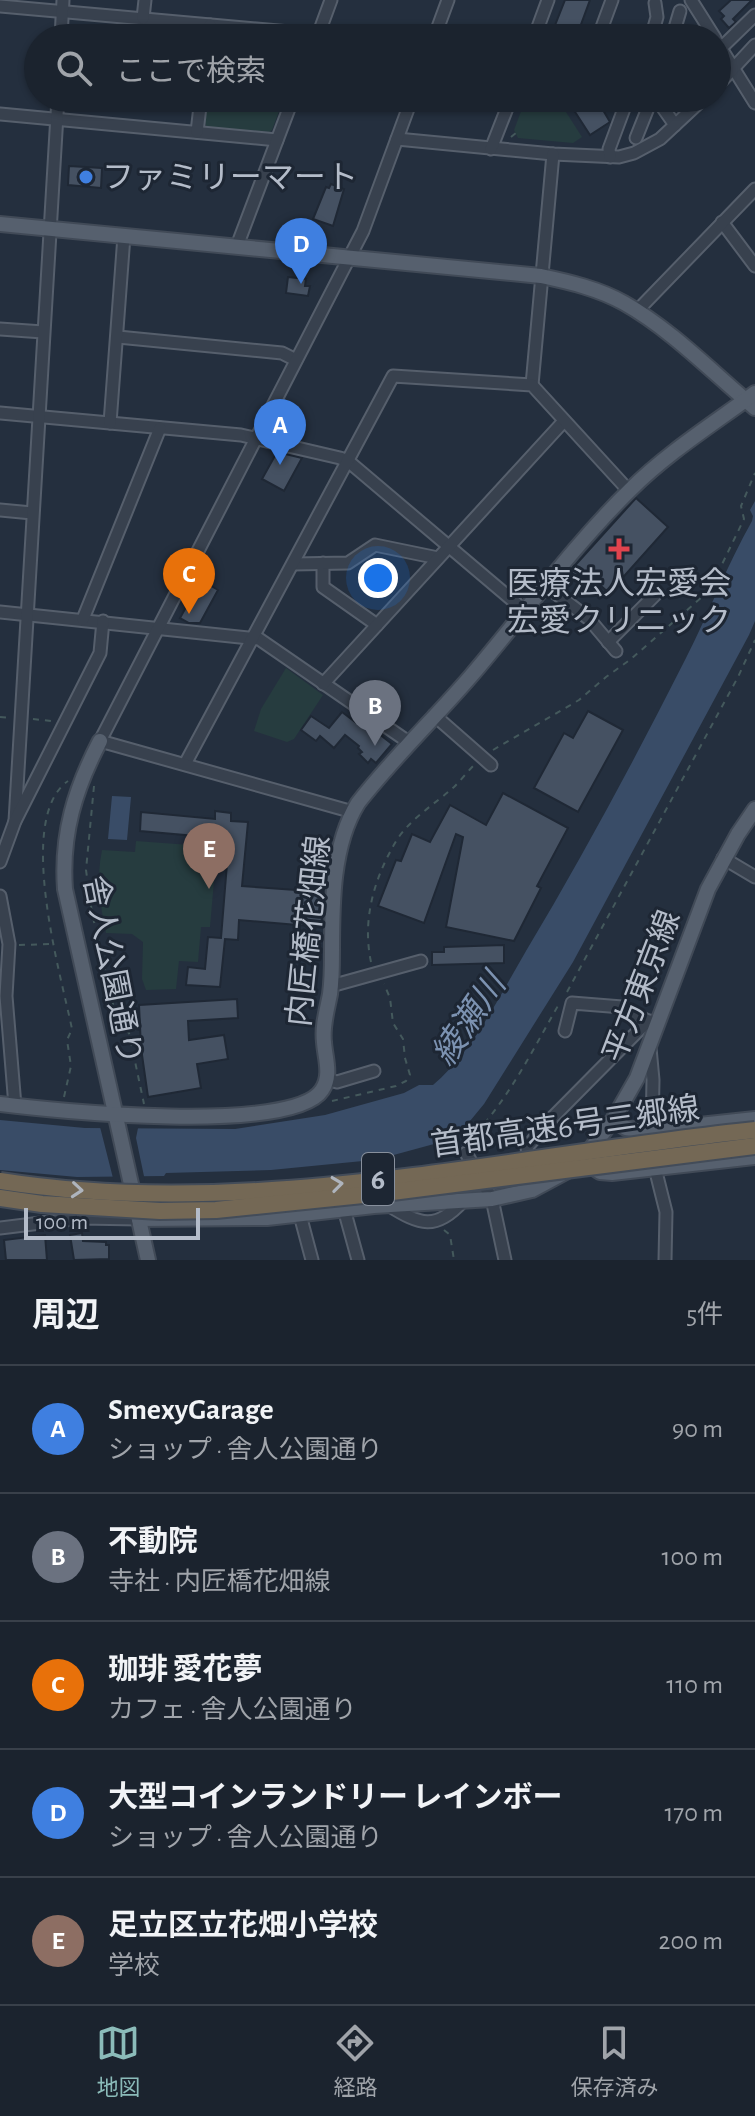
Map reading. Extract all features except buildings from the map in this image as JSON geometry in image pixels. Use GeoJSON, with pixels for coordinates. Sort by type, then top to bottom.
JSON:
{"type":"FeatureCollection","features":[{"type":"Feature","properties":{"kind":"highway","name":"首都高速6号三郷線"},"geometry":{"type":"LineString","coordinates":[[0,1181],[124,1194],[281,1190],[755,1130]]}},
{"type":"Feature","properties":{"kind":"highway","name":"首都高速6号三郷線"},"geometry":{"type":"LineString","coordinates":[[0,1198],[145,1210],[216,1210],[392,1192],[755,1146]]}},
{"type":"Feature","properties":{"kind":"main road"},"geometry":{"type":"LineString","coordinates":[[0,224],[541,276],[592,289],[637,311],[752,401]]}},
{"type":"Feature","properties":{"kind":"main road","name":"内匠橋花畑線"},"geometry":{"type":"LineString","coordinates":[[323,1086],[323,1035],[331,986],[337,876],[353,812],[371,786],[470,678],[545,585],[629,491],[653,468],[752,401]]}},
{"type":"Feature","properties":{"kind":"main road","name":"舎人公園通り"},"geometry":{"type":"LineString","coordinates":[[100,741],[84,771],[70,811],[64,874],[70,915],[148,1260]]}},
{"type":"Feature","properties":{"kind":"main road","name":"平方東京線"},"geometry":{"type":"LineString","coordinates":[[139,1219],[232,1220],[492,1199],[532,1190],[565,1174],[583,1160],[613,1120],[631,1089],[650,1047],[654,1022],[708,889],[723,858],[755,809]]}},
{"type":"Feature","properties":{"kind":"main road"},"geometry":{"type":"LineString","coordinates":[[7,1105],[116,1120],[237,1115],[299,1105],[323,1086]]}},
{"type":"Feature","properties":{"kind":"main road"},"geometry":{"type":"LineString","coordinates":[[613,1120],[635,1131],[755,1119]]}},
{"type":"Feature","properties":{"kind":"main road"},"geometry":{"type":"LineString","coordinates":[[583,1160],[605,1173],[748,1157],[738,1120]]}},
{"type":"Feature","properties":{"kind":"main road"},"geometry":{"type":"LineString","coordinates":[[583,1160],[612,1154],[702,1124]]}},
{"type":"Feature","properties":{"kind":"street"},"geometry":{"type":"LineString","coordinates":[[143,18],[145,0]]}},
{"type":"Feature","properties":{"kind":"street"},"geometry":{"type":"LineString","coordinates":[[322,24],[331,0]]}},
{"type":"Feature","properties":{"kind":"street"},"geometry":{"type":"LineString","coordinates":[[439,24],[448,0]]}},
{"type":"Feature","properties":{"kind":"street"},"geometry":{"type":"LineString","coordinates":[[539,24],[548,0]]}},
{"type":"Feature","properties":{"kind":"street"},"geometry":{"type":"LineString","coordinates":[[603,24],[612,0]]}},
{"type":"Feature","properties":{"kind":"street"},"geometry":{"type":"LineString","coordinates":[[691,0],[706,24]]}},
{"type":"Feature","properties":{"kind":"street"},"geometry":{"type":"LineString","coordinates":[[654,1],[655,24]]}},
{"type":"Feature","properties":{"kind":"street"},"geometry":{"type":"LineString","coordinates":[[0,6],[63,6],[200,24]]}},
{"type":"Feature","properties":{"kind":"street"},"geometry":{"type":"LineString","coordinates":[[678,24],[680,11]]}},
{"type":"Feature","properties":{"kind":"street"},"geometry":{"type":"LineString","coordinates":[[731,33],[755,15]]}},
{"type":"Feature","properties":{"kind":"street"},"geometry":{"type":"LineString","coordinates":[[731,70],[755,45]]}},
{"type":"Feature","properties":{"kind":"street"},"geometry":{"type":"LineString","coordinates":[[731,65],[755,103]]}},
{"type":"Feature","properties":{"kind":"street"},"geometry":{"type":"LineString","coordinates":[[14,823],[57,112]]}},
{"type":"Feature","properties":{"kind":"street"},"geometry":{"type":"LineString","coordinates":[[197,132],[199,112]]}},
{"type":"Feature","properties":{"kind":"street"},"geometry":{"type":"LineString","coordinates":[[237,246],[288,112]]}},
{"type":"Feature","properties":{"kind":"street","name":"舎人公園通り"},"geometry":{"type":"LineString","coordinates":[[100,741],[350,258],[407,112]]}},
{"type":"Feature","properties":{"kind":"street"},"geometry":{"type":"LineString","coordinates":[[491,149],[506,112]]}},
{"type":"Feature","properties":{"kind":"street"},"geometry":{"type":"LineString","coordinates":[[610,157],[609,149],[623,112]]}},
{"type":"Feature","properties":{"kind":"street"},"geometry":{"type":"LineString","coordinates":[[636,138],[648,112]]}},
{"type":"Feature","properties":{"kind":"street"},"geometry":{"type":"LineString","coordinates":[[665,112],[675,125]]}},
{"type":"Feature","properties":{"kind":"street"},"geometry":{"type":"LineString","coordinates":[[397,139],[610,157],[634,153],[647,147],[689,112]]}},
{"type":"Feature","properties":{"kind":"street"},"geometry":{"type":"LineString","coordinates":[[0,114],[277,140]]}},
{"type":"Feature","properties":{"kind":"street"},"geometry":{"type":"LineString","coordinates":[[532,385],[553,154]]}},
{"type":"Feature","properties":{"kind":"street"},"geometry":{"type":"LineString","coordinates":[[637,311],[755,189]]}},
{"type":"Feature","properties":{"kind":"street"},"geometry":{"type":"LineString","coordinates":[[722,222],[755,266]]}},
{"type":"Feature","properties":{"kind":"street"},"geometry":{"type":"LineString","coordinates":[[110,423],[124,236]]}},
{"type":"Feature","properties":{"kind":"street"},"geometry":{"type":"LineString","coordinates":[[0,329],[43,332]]}},
{"type":"Feature","properties":{"kind":"street"},"geometry":{"type":"LineString","coordinates":[[118,337],[282,353],[296,360]]}},
{"type":"Feature","properties":{"kind":"street"},"geometry":{"type":"LineString","coordinates":[[185,764],[393,376],[532,385],[629,491]]}},
{"type":"Feature","properties":{"kind":"street"},"geometry":{"type":"LineString","coordinates":[[0,413],[259,437],[348,461],[524,610]]}},
{"type":"Feature","properties":{"kind":"street"},"geometry":{"type":"LineString","coordinates":[[323,684],[564,421]]}},
{"type":"Feature","properties":{"kind":"street"},"geometry":{"type":"LineString","coordinates":[[83,619],[160,428]]}},
{"type":"Feature","properties":{"kind":"street"},"geometry":{"type":"LineString","coordinates":[[0,510],[32,513]]}},
{"type":"Feature","properties":{"kind":"street"},"geometry":{"type":"LineString","coordinates":[[293,564],[348,563],[375,545],[438,558]]}},
{"type":"Feature","properties":{"kind":"street"},"geometry":{"type":"LineString","coordinates":[[323,563],[323,587],[377,625]]}},
{"type":"Feature","properties":{"kind":"street"},"geometry":{"type":"LineString","coordinates":[[545,585],[589,619],[612,646],[657,593]]}},
{"type":"Feature","properties":{"kind":"street"},"geometry":{"type":"LineString","coordinates":[[0,612],[259,639],[410,743]]}},
{"type":"Feature","properties":{"kind":"street"},"geometry":{"type":"LineString","coordinates":[[0,862],[14,823],[100,653],[103,621]]}},
{"type":"Feature","properties":{"kind":"street"},"geometry":{"type":"LineString","coordinates":[[434,715],[486,762]]}},
{"type":"Feature","properties":{"kind":"street"},"geometry":{"type":"LineString","coordinates":[[100,741],[353,812]]}},
{"type":"Feature","properties":{"kind":"street"},"geometry":{"type":"LineString","coordinates":[[0,826],[14,823]]}},
{"type":"Feature","properties":{"kind":"street"},"geometry":{"type":"LineString","coordinates":[[723,858],[755,877]]}},
{"type":"Feature","properties":{"kind":"street"},"geometry":{"type":"LineString","coordinates":[[0,896],[9,944],[3,976],[7,1105]]}},
{"type":"Feature","properties":{"kind":"street"},"geometry":{"type":"LineString","coordinates":[[331,986],[421,961]]}},
{"type":"Feature","properties":{"kind":"street"},"geometry":{"type":"LineString","coordinates":[[532,1190],[527,1147],[654,1022],[622,1007],[572,1003],[565,1031]]}},
{"type":"Feature","properties":{"kind":"street"},"geometry":{"type":"LineString","coordinates":[[650,1047],[652,1130]]}},
{"type":"Feature","properties":{"kind":"street"},"geometry":{"type":"LineString","coordinates":[[323,1086],[374,1071]]}},
{"type":"Feature","properties":{"kind":"street"},"geometry":{"type":"LineString","coordinates":[[466,1153],[492,1199],[505,1260]]}},
{"type":"Feature","properties":{"kind":"street"},"geometry":{"type":"LineString","coordinates":[[655,1168],[666,1212],[665,1260]]}},
{"type":"Feature","properties":{"kind":"street"},"geometry":{"type":"LineString","coordinates":[[388,1205],[413,1219],[434,1222],[449,1217],[463,1201]]}},
{"type":"Feature","properties":{"kind":"street"},"geometry":{"type":"LineString","coordinates":[[344,1209],[358,1260]]}},
{"type":"Feature","properties":{"kind":"street"},"geometry":{"type":"LineString","coordinates":[[300,1215],[312,1260]]}},
{"type":"Feature","properties":{"kind":"street"},"geometry":{"type":"LineString","coordinates":[[0,1228],[81,1218],[139,1219]]}},
{"type":"Feature","properties":{"kind":"path"},"geometry":{"type":"LineString","coordinates":[[511,137],[517,132]]}},
{"type":"Feature","properties":{"kind":"path"},"geometry":{"type":"LineString","coordinates":[[323,1086],[332,1101],[396,1086],[410,1075],[403,1039],[393,1023],[390,998],[373,970],[366,942],[368,916],[378,876],[396,842],[486,762],[579,700],[710,589],[744,519],[741,506],[755,473]]}},
{"type":"Feature","properties":{"kind":"path"},"geometry":{"type":"LineString","coordinates":[[566,992],[731,690],[755,640]]}},
{"type":"Feature","properties":{"kind":"path"},"geometry":{"type":"LineString","coordinates":[[64,1102],[65,1084],[71,1066],[67,1040],[72,1029],[44,882],[45,834],[52,798],[69,780]]}},
{"type":"Feature","properties":{"kind":"path"},"geometry":{"type":"LineString","coordinates":[[95,780],[86,847],[88,895],[118,1026],[129,1033],[145,1105]]}},
{"type":"Feature","properties":{"kind":"path"},"geometry":{"type":"LineString","coordinates":[[9,944],[54,944]]}},
{"type":"Feature","properties":{"kind":"path"},"geometry":{"type":"LineString","coordinates":[[466,1153],[463,1146],[481,1128],[510,1088],[558,1006]]}},
{"type":"Feature","properties":{"kind":"path"},"geometry":{"type":"LineString","coordinates":[[434,1222],[450,1235],[454,1260]]}},
{"type":"Feature","properties":{"kind":"green space"},"geometry":{"type":"Polygon","coordinates":[[[205,112],[279,112],[269,132],[207,127],[205,112]]]}},
{"type":"Feature","properties":{"kind":"green space"},"geometry":{"type":"Polygon","coordinates":[[[521,112],[566,112],[582,137],[573,143],[518,138],[514,130],[521,112]]]}},
{"type":"Feature","properties":{"kind":"green space"},"geometry":{"type":"Polygon","coordinates":[[[286,668],[323,695],[294,739],[287,742],[254,731],[261,709],[286,668]]]}},
{"type":"Feature","properties":{"kind":"green space"},"geometry":{"type":"Polygon","coordinates":[[[136,841],[217,847],[210,927],[201,927],[198,962],[179,961],[176,989],[146,990],[142,979],[143,942],[132,934],[106,933],[100,892],[102,850],[135,852],[136,841]]]}},
{"type":"Feature","properties":{"kind":"water"},"geometry":{"type":"Polygon","coordinates":[[[755,501],[755,621],[749,635],[573,962],[484,1104],[456,1138],[390,1156],[379,1167],[373,1160],[271,1170],[77,1177],[0,1170],[0,1120],[85,1128],[235,1129],[325,1115],[404,1093],[419,1085],[433,1085],[461,1056],[485,1022],[588,843],[694,641],[752,521],[750,510],[755,501]]]}},
{"type":"Feature","properties":{"kind":"water"},"geometry":{"type":"Polygon","coordinates":[[[112,796],[131,797],[127,840],[108,839],[112,796]]]}},
{"type":"Feature","properties":{"kind":"pier"},"geometry":{"type":"Polygon","coordinates":[[[99,1123],[139,1123],[136,1138],[145,1181],[114,1182],[99,1123]]]}},
{"type":"Feature","properties":{"kind":"place","name":"ファミリーマート"},"geometry":{"type":"Point","coordinates":[86,177]}},
{"type":"Feature","properties":{"kind":"place","name":"大型コインランドリー レインボー"},"geometry":{"type":"Point","coordinates":[301,284]}},
{"type":"Feature","properties":{"kind":"place","name":"SmexyGarage"},"geometry":{"type":"Point","coordinates":[280,465]}},
{"type":"Feature","properties":{"kind":"place","name":"医療法人宏愛会 宏愛クリニック"},"geometry":{"type":"Point","coordinates":[619,549]}},
{"type":"Feature","properties":{"kind":"place","name":"珈琲 愛花夢"},"geometry":{"type":"Point","coordinates":[189,614]}},
{"type":"Feature","properties":{"kind":"place","name":"不動院"},"geometry":{"type":"Point","coordinates":[375,746]}},
{"type":"Feature","properties":{"kind":"place","name":"足立区立花畑小学校"},"geometry":{"type":"Point","coordinates":[209,889]}},
{"type":"Feature","properties":{"kind":"water label","name":"綾瀬川"},"geometry":{"type":"Point","coordinates":[468,1019]}}]}
